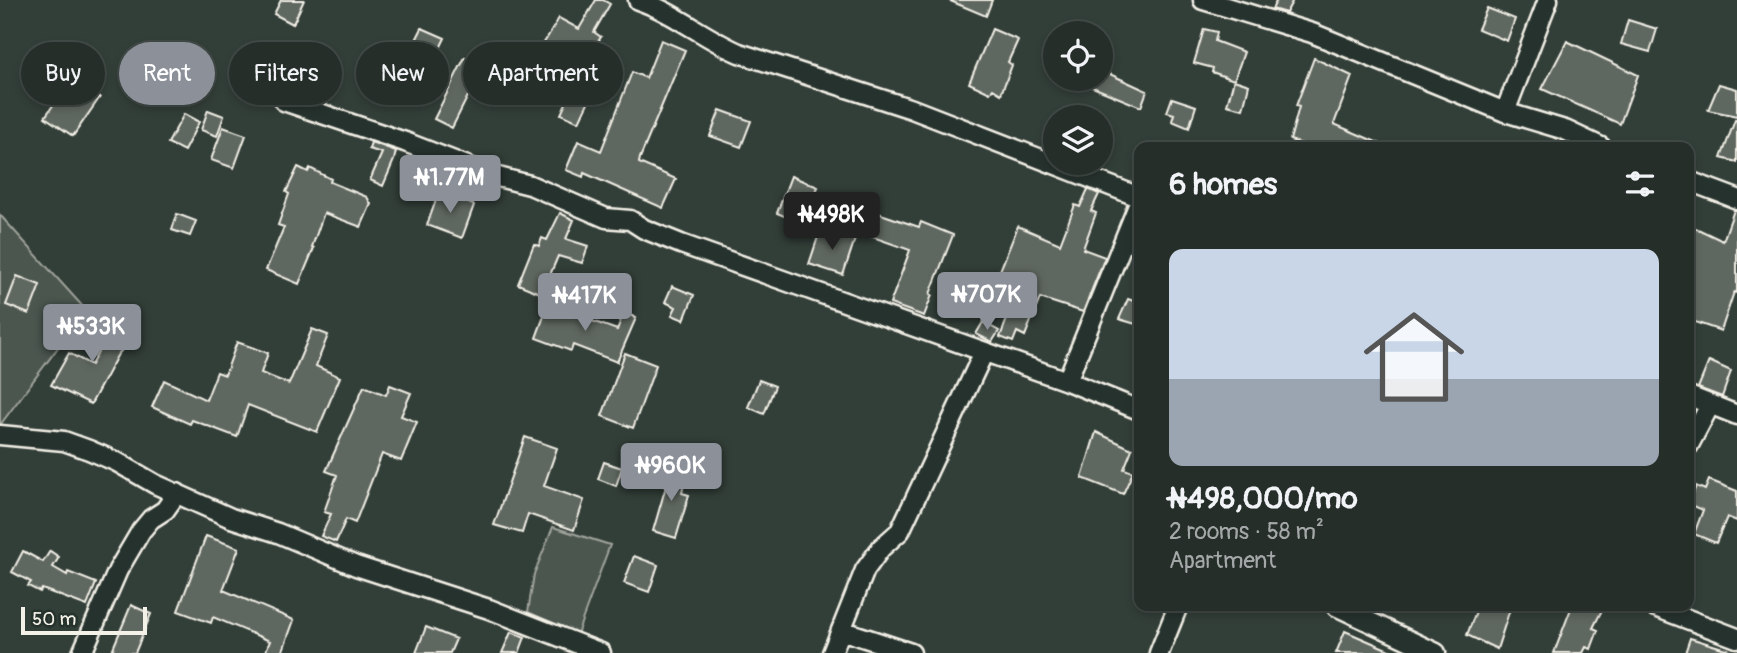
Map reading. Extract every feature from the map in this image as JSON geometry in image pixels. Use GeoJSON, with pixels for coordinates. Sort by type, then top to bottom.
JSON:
{"type":"FeatureCollection","features":[{"type":"Feature","properties":{"kind":"street"},"geometry":{"type":"LineString","coordinates":[[638,0],[713,42],[739,53],[912,109],[1134,195]]}},
{"type":"Feature","properties":{"kind":"street"},"geometry":{"type":"LineString","coordinates":[[1203,0],[1312,33],[1505,112],[1565,130],[1590,142]]}},
{"type":"Feature","properties":{"kind":"street"},"geometry":{"type":"LineString","coordinates":[[1505,112],[1548,0]]}},
{"type":"Feature","properties":{"kind":"street"},"geometry":{"type":"LineString","coordinates":[[296,105],[417,146],[490,175],[530,185],[606,218],[630,220],[644,229],[681,244],[1134,408]]}},
{"type":"Feature","properties":{"kind":"street"},"geometry":{"type":"LineString","coordinates":[[1694,183],[1737,199]]}},
{"type":"Feature","properties":{"kind":"street"},"geometry":{"type":"LineString","coordinates":[[1067,382],[1134,215]]}},
{"type":"Feature","properties":{"kind":"street"},"geometry":{"type":"LineString","coordinates":[[832,653],[865,570],[881,548],[900,531],[984,352]]}},
{"type":"Feature","properties":{"kind":"street"},"geometry":{"type":"LineString","coordinates":[[1694,398],[1737,415]]}},
{"type":"Feature","properties":{"kind":"street"},"geometry":{"type":"LineString","coordinates":[[1694,435],[1710,405]]}},
{"type":"Feature","properties":{"kind":"street"},"geometry":{"type":"LineString","coordinates":[[0,435],[64,441],[117,462],[155,484],[231,518],[324,551],[356,566],[489,609],[569,647],[601,653]]}},
{"type":"Feature","properties":{"kind":"street"},"geometry":{"type":"LineString","coordinates":[[82,653],[129,550],[151,519],[165,510],[177,494]]}},
{"type":"Feature","properties":{"kind":"street"},"geometry":{"type":"LineString","coordinates":[[1160,653],[1176,611]]}},
{"type":"Feature","properties":{"kind":"street"},"geometry":{"type":"LineString","coordinates":[[1347,611],[1436,653]]}},
{"type":"Feature","properties":{"kind":"street"},"geometry":{"type":"LineString","coordinates":[[1666,611],[1737,638]]}},
{"type":"Feature","properties":{"kind":"street"},"geometry":{"type":"LineString","coordinates":[[841,630],[911,653]]}},
{"type":"Feature","properties":{"kind":"shaded area"},"geometry":{"type":"Polygon","coordinates":[[[0,215],[86,310],[0,425],[0,215]]]}},
{"type":"Feature","properties":{"kind":"shaded area"},"geometry":{"type":"Polygon","coordinates":[[[553,527],[610,545],[577,634],[528,612],[534,574],[553,527]]]}},
{"type":"Feature","properties":{"kind":"building"},"geometry":{"type":"Polygon","coordinates":[[[281,0],[304,0],[293,24],[274,14],[281,0]]]}},
{"type":"Feature","properties":{"kind":"building"},"geometry":{"type":"Polygon","coordinates":[[[596,0],[610,4],[594,32],[601,37],[598,42],[544,42],[559,18],[579,29],[596,0]]]}},
{"type":"Feature","properties":{"kind":"building"},"geometry":{"type":"Polygon","coordinates":[[[948,0],[992,0],[986,16],[948,0]]]}},
{"type":"Feature","properties":{"kind":"building"},"geometry":{"type":"Polygon","coordinates":[[[1277,0],[1293,0],[1286,13],[1272,9],[1277,0]]]}},
{"type":"Feature","properties":{"kind":"building"},"geometry":{"type":"Polygon","coordinates":[[[1487,8],[1515,19],[1507,41],[1478,29],[1487,8]]]}},
{"type":"Feature","properties":{"kind":"building"},"geometry":{"type":"Polygon","coordinates":[[[1628,20],[1657,29],[1650,52],[1621,44],[1628,20]]]}},
{"type":"Feature","properties":{"kind":"building"},"geometry":{"type":"Polygon","coordinates":[[[422,28],[445,38],[443,42],[415,42],[422,28]]]}},
{"type":"Feature","properties":{"kind":"building"},"geometry":{"type":"Polygon","coordinates":[[[992,29],[1018,40],[1008,62],[1012,65],[1001,94],[993,89],[990,93],[969,83],[992,29]]]}},
{"type":"Feature","properties":{"kind":"building"},"geometry":{"type":"Polygon","coordinates":[[[1204,29],[1217,32],[1215,41],[1244,52],[1234,80],[1212,72],[1213,68],[1194,63],[1204,29]]]}},
{"type":"Feature","properties":{"kind":"building"},"geometry":{"type":"Polygon","coordinates":[[[661,40],[685,50],[639,163],[676,179],[663,208],[584,173],[583,177],[566,170],[578,141],[601,151],[619,105],[623,105],[623,95],[632,72],[646,78],[661,40]]]}},
{"type":"Feature","properties":{"kind":"building"},"geometry":{"type":"Polygon","coordinates":[[[1567,41],[1638,75],[1620,124],[1542,89],[1567,41]]]}},
{"type":"Feature","properties":{"kind":"building"},"geometry":{"type":"Polygon","coordinates":[[[1314,58],[1352,76],[1334,124],[1376,142],[1290,140],[1299,107],[1296,106],[1314,58]]]}},
{"type":"Feature","properties":{"kind":"building"},"geometry":{"type":"Polygon","coordinates":[[[463,61],[464,105],[452,128],[434,119],[441,105],[449,105],[449,89],[463,61]]]}},
{"type":"Feature","properties":{"kind":"building"},"geometry":{"type":"Polygon","coordinates":[[[1113,75],[1147,91],[1141,107],[1102,91],[1113,91],[1113,75]]]}},
{"type":"Feature","properties":{"kind":"building"},"geometry":{"type":"Polygon","coordinates":[[[1234,80],[1249,85],[1243,109],[1227,105],[1234,80]]]}},
{"type":"Feature","properties":{"kind":"building"},"geometry":{"type":"Polygon","coordinates":[[[1719,84],[1737,89],[1737,116],[1708,110],[1719,84]]]}},
{"type":"Feature","properties":{"kind":"building"},"geometry":{"type":"Polygon","coordinates":[[[1172,98],[1196,106],[1189,128],[1172,121],[1174,114],[1167,112],[1172,98]]]}},
{"type":"Feature","properties":{"kind":"building"},"geometry":{"type":"Polygon","coordinates":[[[53,105],[94,105],[73,136],[45,117],[53,105]]]}},
{"type":"Feature","properties":{"kind":"building"},"geometry":{"type":"Polygon","coordinates":[[[565,105],[587,105],[579,122],[561,114],[565,105]]]}},
{"type":"Feature","properties":{"kind":"building"},"geometry":{"type":"Polygon","coordinates":[[[208,110],[224,116],[217,136],[201,130],[208,110]]]}},
{"type":"Feature","properties":{"kind":"building"},"geometry":{"type":"Polygon","coordinates":[[[720,110],[751,121],[741,147],[710,136],[720,110]]]}},
{"type":"Feature","properties":{"kind":"building"},"geometry":{"type":"Polygon","coordinates":[[[184,114],[199,122],[184,151],[168,143],[184,114]]]}},
{"type":"Feature","properties":{"kind":"building"},"geometry":{"type":"Polygon","coordinates":[[[1737,120],[1737,162],[1721,158],[1737,120]]]}},
{"type":"Feature","properties":{"kind":"building"},"geometry":{"type":"Polygon","coordinates":[[[223,127],[246,135],[234,168],[211,160],[223,127]]]}},
{"type":"Feature","properties":{"kind":"building"},"geometry":{"type":"Polygon","coordinates":[[[371,142],[396,151],[383,186],[370,180],[382,153],[369,149],[371,142]]]}},
{"type":"Feature","properties":{"kind":"building"},"geometry":{"type":"Polygon","coordinates":[[[298,167],[308,172],[310,168],[331,179],[330,182],[367,197],[371,204],[361,227],[324,213],[312,247],[314,248],[299,284],[266,270],[284,227],[278,225],[289,194],[286,192],[298,167]]]}},
{"type":"Feature","properties":{"kind":"building"},"geometry":{"type":"Polygon","coordinates":[[[791,176],[818,187],[803,224],[777,213],[791,176]]]}},
{"type":"Feature","properties":{"kind":"building"},"geometry":{"type":"Polygon","coordinates":[[[1088,189],[1099,194],[1091,211],[1096,213],[1083,249],[1105,257],[1083,312],[1040,298],[1025,336],[1017,332],[1013,342],[1000,337],[1018,291],[995,283],[1018,226],[1060,244],[1075,205],[1080,207],[1088,189]]]}},
{"type":"Feature","properties":{"kind":"building"},"geometry":{"type":"Polygon","coordinates":[[[439,192],[474,205],[462,238],[427,225],[439,192]]]}},
{"type":"Feature","properties":{"kind":"building"},"geometry":{"type":"Polygon","coordinates":[[[1734,210],[1737,210],[1737,293],[1734,292],[1721,331],[1694,322],[1694,232],[1696,228],[1723,241],[1734,210]]]}},
{"type":"Feature","properties":{"kind":"building"},"geometry":{"type":"Polygon","coordinates":[[[875,212],[919,227],[921,222],[953,235],[924,316],[890,304],[910,250],[867,235],[875,212]]]}},
{"type":"Feature","properties":{"kind":"building"},"geometry":{"type":"Polygon","coordinates":[[[560,213],[574,220],[566,239],[588,246],[582,263],[558,256],[542,294],[518,284],[534,244],[539,246],[542,238],[547,240],[560,213]]]}},
{"type":"Feature","properties":{"kind":"building"},"geometry":{"type":"Polygon","coordinates":[[[177,214],[196,221],[190,236],[172,230],[177,214]]]}},
{"type":"Feature","properties":{"kind":"building"},"geometry":{"type":"Polygon","coordinates":[[[821,228],[855,239],[843,275],[809,264],[821,228]]]}},
{"type":"Feature","properties":{"kind":"building"},"geometry":{"type":"Polygon","coordinates":[[[17,276],[40,285],[29,314],[6,305],[17,276]]]}},
{"type":"Feature","properties":{"kind":"building"},"geometry":{"type":"Polygon","coordinates":[[[672,286],[694,295],[684,320],[672,315],[676,307],[665,302],[672,286]]]}},
{"type":"Feature","properties":{"kind":"building"},"geometry":{"type":"Polygon","coordinates":[[[1128,299],[1134,301],[1134,324],[1119,319],[1128,299]]]}},
{"type":"Feature","properties":{"kind":"building"},"geometry":{"type":"Polygon","coordinates":[[[548,305],[617,330],[624,312],[636,318],[617,362],[573,345],[571,351],[536,338],[548,305]]]}},
{"type":"Feature","properties":{"kind":"building"},"geometry":{"type":"Polygon","coordinates":[[[110,317],[132,340],[118,354],[91,404],[51,385],[69,353],[91,365],[103,343],[94,333],[110,317]]]}},
{"type":"Feature","properties":{"kind":"building"},"geometry":{"type":"Polygon","coordinates":[[[983,322],[999,331],[992,342],[976,334],[983,322]]]}},
{"type":"Feature","properties":{"kind":"building"},"geometry":{"type":"Polygon","coordinates":[[[312,329],[328,335],[316,366],[340,377],[317,432],[248,405],[237,437],[192,420],[190,424],[152,407],[164,380],[206,400],[217,372],[225,375],[237,342],[268,353],[261,373],[289,384],[312,329]]]}},
{"type":"Feature","properties":{"kind":"building"},"geometry":{"type":"Polygon","coordinates":[[[625,353],[656,365],[633,428],[602,416],[625,353]]]}},
{"type":"Feature","properties":{"kind":"building"},"geometry":{"type":"Polygon","coordinates":[[[1709,361],[1731,371],[1722,397],[1698,388],[1709,361]]]}},
{"type":"Feature","properties":{"kind":"building"},"geometry":{"type":"Polygon","coordinates":[[[759,380],[775,386],[764,414],[748,407],[759,380]]]}},
{"type":"Feature","properties":{"kind":"building"},"geometry":{"type":"Polygon","coordinates":[[[390,385],[411,393],[401,416],[417,422],[401,461],[382,454],[355,523],[346,519],[336,542],[321,536],[331,514],[324,512],[337,475],[326,471],[364,386],[386,395],[390,385]]]}},
{"type":"Feature","properties":{"kind":"building"},"geometry":{"type":"Polygon","coordinates":[[[1096,432],[1132,449],[1124,469],[1133,472],[1123,494],[1082,478],[1096,432]]]}},
{"type":"Feature","properties":{"kind":"building"},"geometry":{"type":"Polygon","coordinates":[[[525,437],[557,448],[544,486],[584,500],[574,530],[528,514],[522,533],[494,525],[525,437]]]}},
{"type":"Feature","properties":{"kind":"building"},"geometry":{"type":"Polygon","coordinates":[[[604,462],[622,468],[616,486],[598,479],[604,462]]]}},
{"type":"Feature","properties":{"kind":"building"},"geometry":{"type":"Polygon","coordinates":[[[663,468],[686,474],[682,493],[689,495],[676,538],[653,531],[666,486],[659,485],[663,468]]]}},
{"type":"Feature","properties":{"kind":"building"},"geometry":{"type":"Polygon","coordinates":[[[1709,480],[1737,491],[1737,521],[1727,517],[1716,543],[1694,534],[1703,510],[1694,506],[1694,491],[1696,486],[1705,490],[1709,480]]]}},
{"type":"Feature","properties":{"kind":"building"},"geometry":{"type":"Polygon","coordinates":[[[206,536],[239,548],[223,590],[294,620],[282,653],[265,653],[270,641],[213,617],[211,623],[178,611],[206,536]]]}},
{"type":"Feature","properties":{"kind":"building"},"geometry":{"type":"Polygon","coordinates":[[[23,551],[43,562],[50,551],[59,557],[53,567],[67,575],[68,572],[96,583],[87,606],[28,586],[31,582],[12,572],[23,551]]]}},
{"type":"Feature","properties":{"kind":"building"},"geometry":{"type":"Polygon","coordinates":[[[634,556],[658,565],[649,592],[624,583],[634,556]]]}},
{"type":"Feature","properties":{"kind":"building"},"geometry":{"type":"Polygon","coordinates":[[[131,605],[151,614],[135,653],[111,653],[131,605]]]}},
{"type":"Feature","properties":{"kind":"building"},"geometry":{"type":"Polygon","coordinates":[[[1476,611],[1509,611],[1497,649],[1467,635],[1476,611]]]}},
{"type":"Feature","properties":{"kind":"building"},"geometry":{"type":"Polygon","coordinates":[[[1570,611],[1602,611],[1593,628],[1598,630],[1591,649],[1586,647],[1583,653],[1554,653],[1570,611]]]}},
{"type":"Feature","properties":{"kind":"building"},"geometry":{"type":"Polygon","coordinates":[[[426,627],[456,639],[450,653],[416,653],[426,627]]]}},
{"type":"Feature","properties":{"kind":"building"},"geometry":{"type":"Polygon","coordinates":[[[1345,631],[1396,653],[1336,653],[1345,631]]]}},
{"type":"Feature","properties":{"kind":"building"},"geometry":{"type":"Polygon","coordinates":[[[511,632],[525,637],[519,653],[502,653],[511,632]]]}},
{"type":"Feature","properties":{"kind":"building"},"geometry":{"type":"Polygon","coordinates":[[[1690,638],[1729,650],[1728,653],[1685,653],[1690,638]]]}}]}
